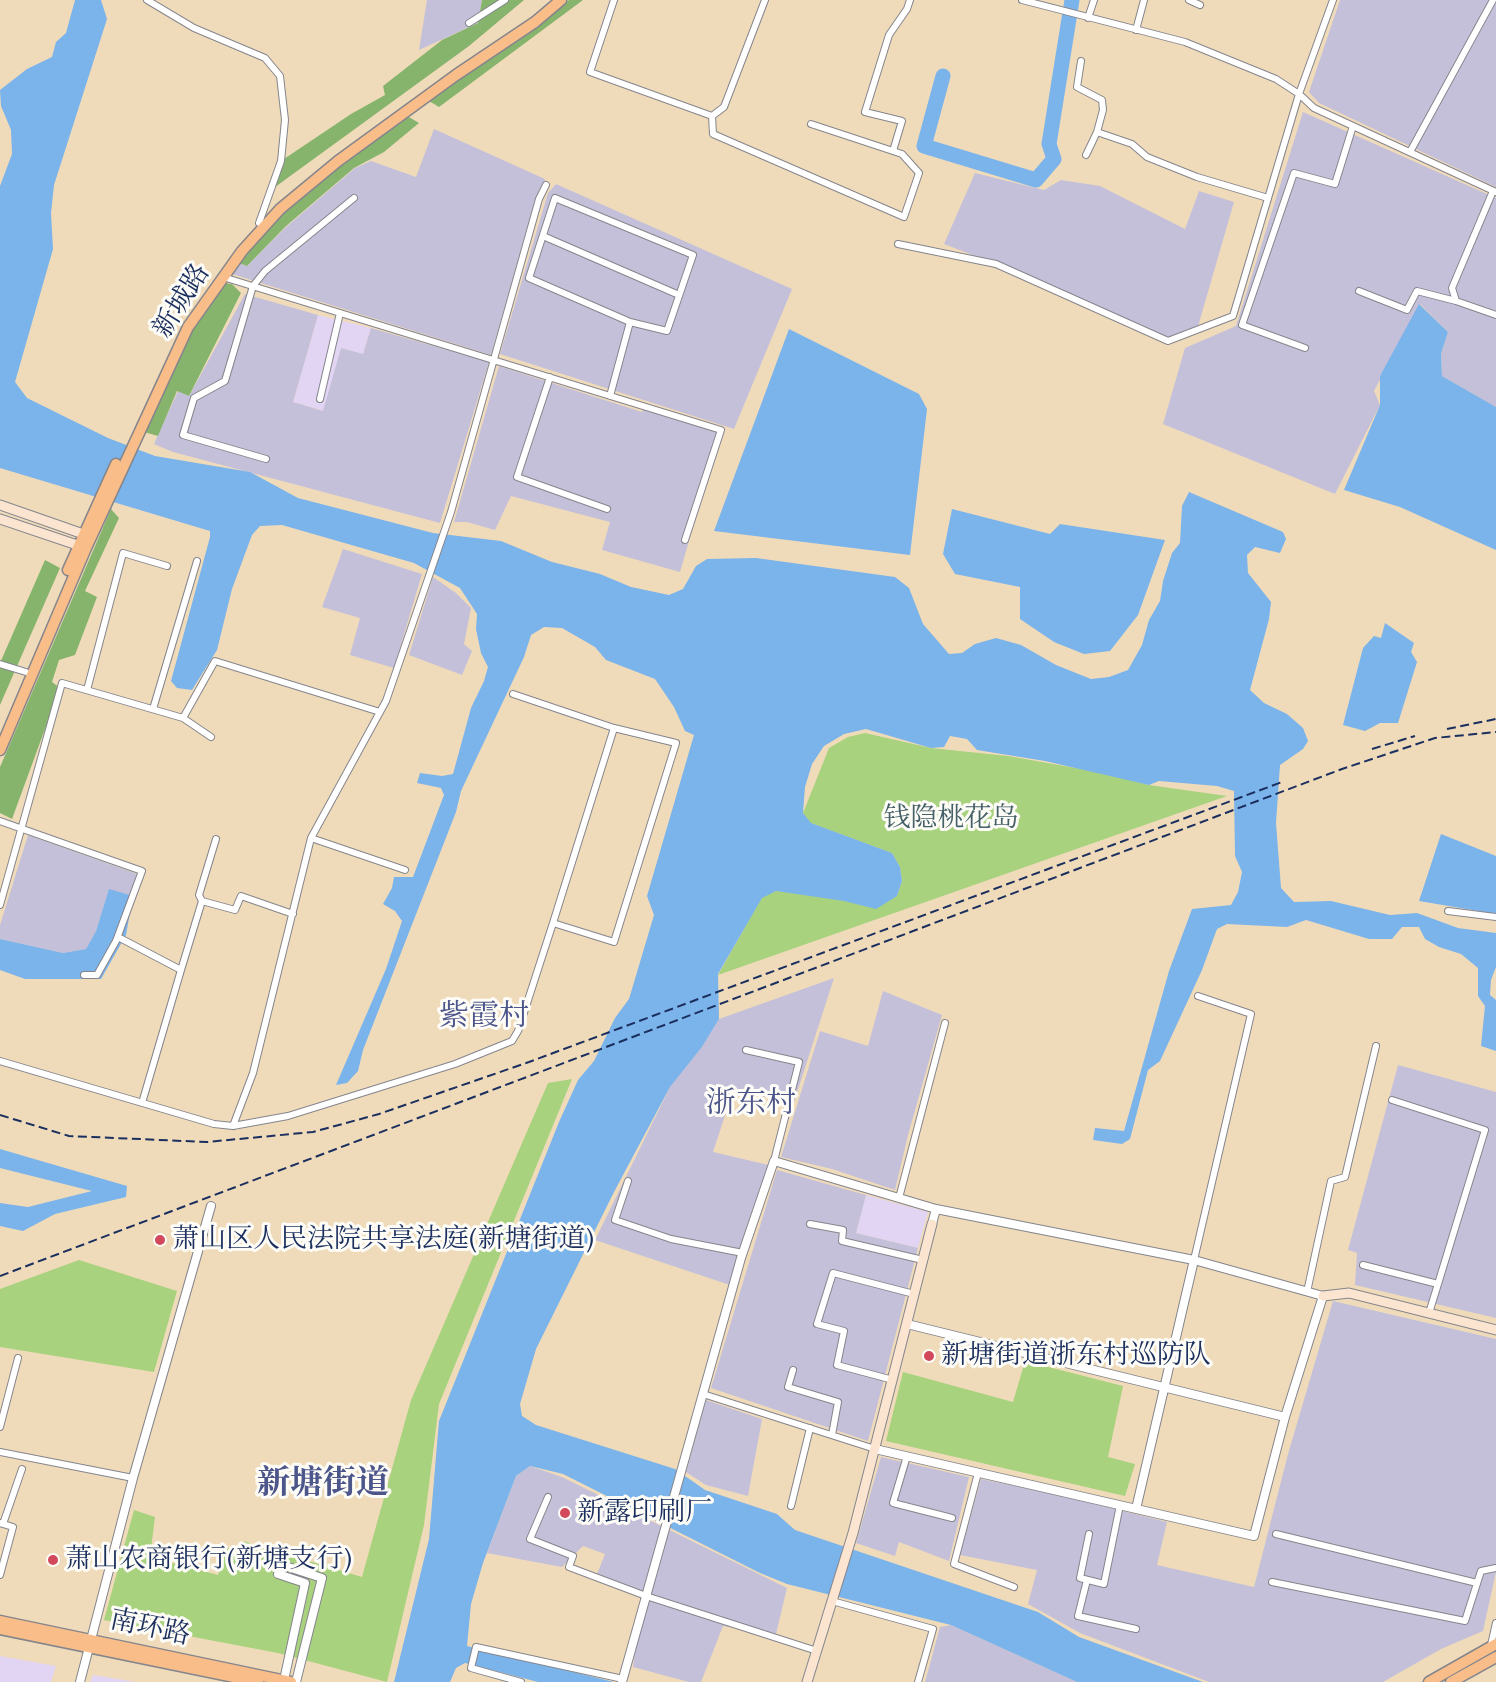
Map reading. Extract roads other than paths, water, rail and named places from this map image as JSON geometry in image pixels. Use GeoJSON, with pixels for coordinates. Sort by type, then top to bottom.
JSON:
{"type":"FeatureCollection","features":[{"type":"Feature","properties":{"kind":"main road","name":"新城路"},"geometry":{"type":"LineString","coordinates":[[0,734],[182,324],[237,247],[276,204],[334,156],[551,0]]}},
{"type":"Feature","properties":{"kind":"main road","name":"新城路"},"geometry":{"type":"LineString","coordinates":[[130,442],[188,327],[242,250],[280,209],[338,161],[456,75],[535,22],[561,0]]}},
{"type":"Feature","properties":{"kind":"main road"},"geometry":{"type":"LineString","coordinates":[[0,505],[87,535]]}},
{"type":"Feature","properties":{"kind":"main road"},"geometry":{"type":"LineString","coordinates":[[0,519],[82,546]]}},
{"type":"Feature","properties":{"kind":"main road","name":"新城路"},"geometry":{"type":"LineString","coordinates":[[0,750],[82,546]]}},
{"type":"Feature","properties":{"kind":"main road"},"geometry":{"type":"LineString","coordinates":[[807,1682],[854,1533],[932,1224]]}},
{"type":"Feature","properties":{"kind":"main road"},"geometry":{"type":"LineString","coordinates":[[1323,1296],[1349,1293],[1496,1330]]}},
{"type":"Feature","properties":{"kind":"main road","name":"南环路"},"geometry":{"type":"LineString","coordinates":[[0,1621],[232,1679],[258,1682]]}},
{"type":"Feature","properties":{"kind":"main road","name":"南环路"},"geometry":{"type":"LineString","coordinates":[[0,1629],[90,1643],[288,1681]]}},
{"type":"Feature","properties":{"kind":"main road"},"geometry":{"type":"LineString","coordinates":[[1429,1682],[1494,1649]]}},
{"type":"Feature","properties":{"kind":"main road"},"geometry":{"type":"LineString","coordinates":[[1451,1682],[1494,1649]]}},
{"type":"Feature","properties":{"kind":"street"},"geometry":{"type":"LineString","coordinates":[[147,0],[194,28],[266,58],[280,76],[285,120],[281,161],[259,222]]}},
{"type":"Feature","properties":{"kind":"street"},"geometry":{"type":"LineString","coordinates":[[469,22],[505,0]]}},
{"type":"Feature","properties":{"kind":"street"},"geometry":{"type":"LineString","coordinates":[[614,0],[590,72],[712,116]]}},
{"type":"Feature","properties":{"kind":"street"},"geometry":{"type":"LineString","coordinates":[[712,116],[724,107],[765,0]]}},
{"type":"Feature","properties":{"kind":"street"},"geometry":{"type":"LineString","coordinates":[[892,151],[902,121],[865,112],[889,35],[907,9],[910,0]]}},
{"type":"Feature","properties":{"kind":"street"},"geometry":{"type":"LineString","coordinates":[[1022,0],[1185,42],[1276,79],[1299,94],[1314,108],[1495,191],[1452,288],[1456,301]]}},
{"type":"Feature","properties":{"kind":"street"},"geometry":{"type":"LineString","coordinates":[[1088,18],[1094,0]]}},
{"type":"Feature","properties":{"kind":"street"},"geometry":{"type":"LineString","coordinates":[[1136,30],[1144,0]]}},
{"type":"Feature","properties":{"kind":"street"},"geometry":{"type":"LineString","coordinates":[[1189,0],[1200,5]]}},
{"type":"Feature","properties":{"kind":"street"},"geometry":{"type":"LineString","coordinates":[[898,243],[996,264],[1168,341],[1233,315],[1299,94],[1333,0]]}},
{"type":"Feature","properties":{"kind":"street"},"geometry":{"type":"LineString","coordinates":[[1410,152],[1493,0]]}},
{"type":"Feature","properties":{"kind":"street"},"geometry":{"type":"LineString","coordinates":[[1081,61],[1077,87],[1102,100],[1103,110],[1097,132],[1086,155]]}},
{"type":"Feature","properties":{"kind":"street"},"geometry":{"type":"LineString","coordinates":[[712,116],[713,134],[904,217],[918,173],[902,154],[810,124]]}},
{"type":"Feature","properties":{"kind":"street"},"geometry":{"type":"LineString","coordinates":[[1305,348],[1242,325],[1294,173],[1335,184],[1353,126]]}},
{"type":"Feature","properties":{"kind":"street"},"geometry":{"type":"LineString","coordinates":[[1097,132],[1132,144],[1147,157],[1197,177],[1268,198]]}},
{"type":"Feature","properties":{"kind":"street"},"geometry":{"type":"LineString","coordinates":[[233,1126],[253,1073],[311,838],[380,712],[451,512],[539,199],[546,185]]}},
{"type":"Feature","properties":{"kind":"street"},"geometry":{"type":"LineString","coordinates":[[266,459],[183,435],[194,398],[225,381],[253,286],[265,271],[354,198]]}},
{"type":"Feature","properties":{"kind":"street"},"geometry":{"type":"LineString","coordinates":[[555,198],[693,255],[679,295],[667,331],[630,322],[529,278],[555,198]]}},
{"type":"Feature","properties":{"kind":"street"},"geometry":{"type":"LineString","coordinates":[[543,236],[679,295]]}},
{"type":"Feature","properties":{"kind":"street"},"geometry":{"type":"LineString","coordinates":[[223,277],[721,430],[685,540]]}},
{"type":"Feature","properties":{"kind":"street"},"geometry":{"type":"LineString","coordinates":[[1359,291],[1407,310],[1417,291],[1496,315]]}},
{"type":"Feature","properties":{"kind":"street"},"geometry":{"type":"LineString","coordinates":[[320,399],[340,313]]}},
{"type":"Feature","properties":{"kind":"street"},"geometry":{"type":"LineString","coordinates":[[610,396],[630,322]]}},
{"type":"Feature","properties":{"kind":"street"},"geometry":{"type":"LineString","coordinates":[[550,377],[517,477],[607,509]]}},
{"type":"Feature","properties":{"kind":"street"},"geometry":{"type":"LineString","coordinates":[[87,690],[123,553],[167,566]]}},
{"type":"Feature","properties":{"kind":"street"},"geometry":{"type":"LineString","coordinates":[[153,709],[197,561]]}},
{"type":"Feature","properties":{"kind":"street"},"geometry":{"type":"LineString","coordinates":[[183,718],[215,661],[380,712]]}},
{"type":"Feature","properties":{"kind":"street"},"geometry":{"type":"LineString","coordinates":[[0,664],[26,672]]}},
{"type":"Feature","properties":{"kind":"street"},"geometry":{"type":"LineString","coordinates":[[0,905],[62,683],[183,718],[211,737]]}},
{"type":"Feature","properties":{"kind":"street"},"geometry":{"type":"LineString","coordinates":[[513,693],[614,728],[676,743],[614,942],[554,923]]}},
{"type":"Feature","properties":{"kind":"street"},"geometry":{"type":"LineString","coordinates":[[0,1061],[214,1124],[233,1126],[288,1116],[456,1064],[512,1041],[518,1031],[554,923],[614,728]]}},
{"type":"Feature","properties":{"kind":"street"},"geometry":{"type":"LineString","coordinates":[[0,821],[142,871],[118,937],[97,975],[84,975]]}},
{"type":"Feature","properties":{"kind":"street"},"geometry":{"type":"LineString","coordinates":[[311,838],[405,870]]}},
{"type":"Feature","properties":{"kind":"street"},"geometry":{"type":"LineString","coordinates":[[142,1103],[202,901],[199,895],[216,839]]}},
{"type":"Feature","properties":{"kind":"street"},"geometry":{"type":"LineString","coordinates":[[202,901],[235,910],[241,896],[293,914]]}},
{"type":"Feature","properties":{"kind":"street"},"geometry":{"type":"LineString","coordinates":[[1448,911],[1496,917]]}},
{"type":"Feature","properties":{"kind":"street"},"geometry":{"type":"LineString","coordinates":[[118,937],[181,970]]}},
{"type":"Feature","properties":{"kind":"street"},"geometry":{"type":"LineString","coordinates":[[1136,1509],[1251,1014],[1197,996]]}},
{"type":"Feature","properties":{"kind":"street"},"geometry":{"type":"LineString","coordinates":[[899,1198],[945,1023]]}},
{"type":"Feature","properties":{"kind":"street"},"geometry":{"type":"LineString","coordinates":[[1307,1292],[1331,1181],[1345,1177],[1376,1046]]}},
{"type":"Feature","properties":{"kind":"street"},"geometry":{"type":"LineString","coordinates":[[521,1682],[471,1668],[476,1647],[622,1681],[743,1253],[774,1161],[799,1062],[746,1050]]}},
{"type":"Feature","properties":{"kind":"street"},"geometry":{"type":"LineString","coordinates":[[1392,1100],[1485,1130],[1430,1313]]}},
{"type":"Feature","properties":{"kind":"street"},"geometry":{"type":"LineString","coordinates":[[703,1394],[875,1449],[1254,1536],[1285,1417],[1323,1296],[1194,1260],[936,1209],[774,1161]]}},
{"type":"Feature","properties":{"kind":"street"},"geometry":{"type":"LineString","coordinates":[[628,1181],[615,1220],[671,1239],[743,1253]]}},
{"type":"Feature","properties":{"kind":"street"},"geometry":{"type":"LineString","coordinates":[[80,1682],[133,1478],[211,1206]]}},
{"type":"Feature","properties":{"kind":"street"},"geometry":{"type":"LineString","coordinates":[[932,1224],[936,1209]]}},
{"type":"Feature","properties":{"kind":"street"},"geometry":{"type":"LineString","coordinates":[[810,1224],[843,1230],[842,1240],[923,1260]]}},
{"type":"Feature","properties":{"kind":"street"},"geometry":{"type":"LineString","coordinates":[[1363,1265],[1438,1284]]}},
{"type":"Feature","properties":{"kind":"street"},"geometry":{"type":"LineString","coordinates":[[892,1380],[837,1365],[844,1331],[817,1324],[833,1274],[914,1294]]}},
{"type":"Feature","properties":{"kind":"street"},"geometry":{"type":"LineString","coordinates":[[907,1324],[1285,1417]]}},
{"type":"Feature","properties":{"kind":"street"},"geometry":{"type":"LineString","coordinates":[[0,1427],[18,1358]]}},
{"type":"Feature","properties":{"kind":"street"},"geometry":{"type":"LineString","coordinates":[[793,1370],[788,1387],[838,1402],[832,1435]]}},
{"type":"Feature","properties":{"kind":"street"},"geometry":{"type":"LineString","coordinates":[[790,1506],[810,1428]]}},
{"type":"Feature","properties":{"kind":"street"},"geometry":{"type":"LineString","coordinates":[[0,1452],[133,1478]]}},
{"type":"Feature","properties":{"kind":"street"},"geometry":{"type":"LineString","coordinates":[[907,1456],[894,1503],[952,1518]]}},
{"type":"Feature","properties":{"kind":"street"},"geometry":{"type":"LineString","coordinates":[[0,1575],[13,1527],[2,1524],[22,1469]]}},
{"type":"Feature","properties":{"kind":"street"},"geometry":{"type":"LineString","coordinates":[[978,1473],[954,1564],[1014,1587]]}},
{"type":"Feature","properties":{"kind":"street"},"geometry":{"type":"LineString","coordinates":[[548,1497],[530,1539],[573,1556],[569,1567],[646,1596],[817,1652]]}},
{"type":"Feature","properties":{"kind":"street"},"geometry":{"type":"LineString","coordinates":[[1089,1534],[1080,1578],[1104,1584],[1120,1505]]}},
{"type":"Feature","properties":{"kind":"street"},"geometry":{"type":"LineString","coordinates":[[1276,1534],[1477,1583]]}},
{"type":"Feature","properties":{"kind":"street"},"geometry":{"type":"LineString","coordinates":[[288,1681],[305,1583],[278,1574],[282,1565],[322,1578],[297,1682]]}},
{"type":"Feature","properties":{"kind":"street"},"geometry":{"type":"LineString","coordinates":[[1272,1582],[1465,1621],[1481,1571],[1496,1568]]}},
{"type":"Feature","properties":{"kind":"street"},"geometry":{"type":"LineString","coordinates":[[1087,1580],[1078,1616],[1136,1629]]}},
{"type":"Feature","properties":{"kind":"street"},"geometry":{"type":"LineString","coordinates":[[832,1601],[933,1629],[918,1682]]}},
{"type":"Feature","properties":{"kind":"street"},"geometry":{"type":"LineString","coordinates":[[1494,1649],[1496,1623]]}},
{"type":"Feature","properties":{"kind":"water"},"geometry":{"type":"Polygon","coordinates":[[[75,0],[101,0],[107,19],[54,185],[51,213],[53,249],[15,382],[27,398],[108,438],[155,456],[250,472],[298,498],[433,533],[501,541],[552,562],[600,574],[631,587],[669,595],[683,589],[696,566],[707,559],[756,558],[895,577],[909,588],[923,624],[949,654],[962,653],[975,644],[996,638],[1021,645],[1056,665],[1091,679],[1109,677],[1128,670],[1142,645],[1149,620],[1160,601],[1163,581],[1172,553],[1180,543],[1182,506],[1189,492],[1283,532],[1286,539],[1280,553],[1255,547],[1247,555],[1248,573],[1271,602],[1269,619],[1250,690],[1264,703],[1287,714],[1303,728],[1308,741],[1303,749],[1280,765],[1276,823],[1281,888],[1294,902],[1331,901],[1390,915],[1417,913],[1458,928],[1496,933],[1496,967],[1491,980],[1490,995],[1496,1000],[1496,1051],[1481,1046],[1485,1006],[1478,996],[1478,968],[1461,954],[1439,947],[1425,939],[1419,927],[1402,927],[1392,939],[1369,939],[1306,920],[1287,927],[1227,924],[1217,929],[1202,970],[1160,1061],[1148,1070],[1130,1139],[1122,1144],[1093,1140],[1095,1128],[1124,1131],[1169,971],[1192,909],[1231,905],[1238,892],[1242,872],[1235,856],[1234,791],[1217,786],[1159,781],[1149,785],[1045,761],[977,750],[967,739],[950,736],[944,747],[931,748],[866,729],[844,734],[824,746],[812,764],[805,787],[803,813],[811,823],[892,853],[900,867],[902,881],[897,896],[876,909],[844,901],[776,891],[762,898],[718,974],[719,1019],[702,1047],[670,1087],[614,1192],[536,1349],[520,1404],[522,1416],[536,1425],[675,1469],[705,1490],[777,1514],[795,1530],[1038,1612],[1079,1637],[1203,1682],[1077,1682],[951,1625],[787,1584],[760,1573],[563,1474],[530,1466],[516,1476],[483,1563],[471,1604],[467,1646],[614,1682],[538,1682],[465,1663],[456,1668],[450,1682],[394,1682],[429,1539],[439,1421],[559,1122],[578,1080],[594,1061],[615,1018],[629,999],[654,915],[647,896],[694,735],[685,731],[674,707],[655,679],[606,660],[595,647],[562,628],[544,627],[531,635],[524,657],[461,791],[456,812],[363,1050],[358,1071],[347,1083],[336,1085],[386,969],[402,921],[395,911],[383,904],[392,888],[394,877],[413,877],[444,795],[441,788],[417,783],[420,773],[442,776],[453,774],[471,708],[484,681],[488,667],[481,653],[476,629],[477,614],[460,588],[414,563],[282,525],[260,526],[252,535],[232,589],[217,650],[192,690],[177,688],[171,681],[210,531],[0,468],[0,186],[12,154],[11,130],[1,106],[0,90],[27,69],[52,57],[56,42],[66,33],[75,0]]]}},
{"type":"Feature","properties":{"kind":"water"},"geometry":{"type":"Polygon","coordinates":[[[1419,304],[1448,332],[1441,354],[1442,376],[1496,407],[1496,550],[1400,507],[1344,490],[1380,405],[1380,376],[1419,304]]]}},
{"type":"Feature","properties":{"kind":"water"},"geometry":{"type":"Polygon","coordinates":[[[789,329],[919,394],[927,409],[910,555],[714,531],[789,329]]]}},
{"type":"Feature","properties":{"kind":"water"},"geometry":{"type":"Polygon","coordinates":[[[952,509],[1050,534],[1060,524],[1165,540],[1138,615],[1110,651],[1084,654],[1054,642],[1020,619],[1020,587],[955,574],[943,554],[952,509]]]}},
{"type":"Feature","properties":{"kind":"water"},"geometry":{"type":"Polygon","coordinates":[[[1385,623],[1414,643],[1411,652],[1417,662],[1398,723],[1380,723],[1365,731],[1343,725],[1363,648],[1374,636],[1381,638],[1385,623]]]}},
{"type":"Feature","properties":{"kind":"water"},"geometry":{"type":"Polygon","coordinates":[[[1441,834],[1496,856],[1496,914],[1419,901],[1441,834]]]}},
{"type":"Feature","properties":{"kind":"water"},"geometry":{"type":"Polygon","coordinates":[[[109,889],[133,896],[126,935],[101,979],[25,979],[0,970],[0,939],[63,953],[86,949],[96,931],[109,889]]]}},
{"type":"Feature","properties":{"kind":"water"},"geometry":{"type":"Polygon","coordinates":[[[0,1149],[127,1186],[126,1197],[55,1214],[23,1231],[0,1226],[0,1203],[28,1207],[92,1191],[0,1168],[0,1149]]]}},
{"type":"Feature","properties":{"kind":"waterway"},"geometry":{"type":"LineString","coordinates":[[943,76],[924,146],[1036,180],[1054,159],[1049,144],[1072,0]]}},
{"type":"Feature","properties":{"kind":"railway"},"geometry":{"type":"LineString","coordinates":[[1447,729],[1496,719]]}},
{"type":"Feature","properties":{"kind":"railway"},"geometry":{"type":"LineString","coordinates":[[0,1276],[1342,769],[1435,738],[1496,732]]}},
{"type":"Feature","properties":{"kind":"railway"},"geometry":{"type":"LineString","coordinates":[[1372,749],[1415,736]]}},
{"type":"Feature","properties":{"kind":"railway"},"geometry":{"type":"LineString","coordinates":[[0,1115],[69,1136],[207,1142],[313,1132],[379,1114],[529,1062],[1282,782]]}},
{"type":"Feature","properties":{"kind":"place","name":"萧山区人民法院共享法庭(新塘街道)"},"geometry":{"type":"Point","coordinates":[160,1240]}},
{"type":"Feature","properties":{"kind":"place","name":"新塘街道浙东村巡防队"},"geometry":{"type":"Point","coordinates":[929,1356]}},
{"type":"Feature","properties":{"kind":"place","name":"新露印刷厂"},"geometry":{"type":"Point","coordinates":[565,1513]}},
{"type":"Feature","properties":{"kind":"place","name":"萧山农商银行(新塘支行)"},"geometry":{"type":"Point","coordinates":[53,1560]}},
{"type":"Feature","properties":{"kind":"district","name":"紫霞村"},"geometry":{"type":"Point","coordinates":[484,1017]}},
{"type":"Feature","properties":{"kind":"district","name":"浙东村"},"geometry":{"type":"Point","coordinates":[751,1104]}},
{"type":"Feature","properties":{"kind":"district","name":"新塘街道"},"geometry":{"type":"Point","coordinates":[323,1484]}},
{"type":"Feature","properties":{"kind":"park label","name":"钱隐桃花岛"},"geometry":{"type":"Point","coordinates":[951,819]}}]}
